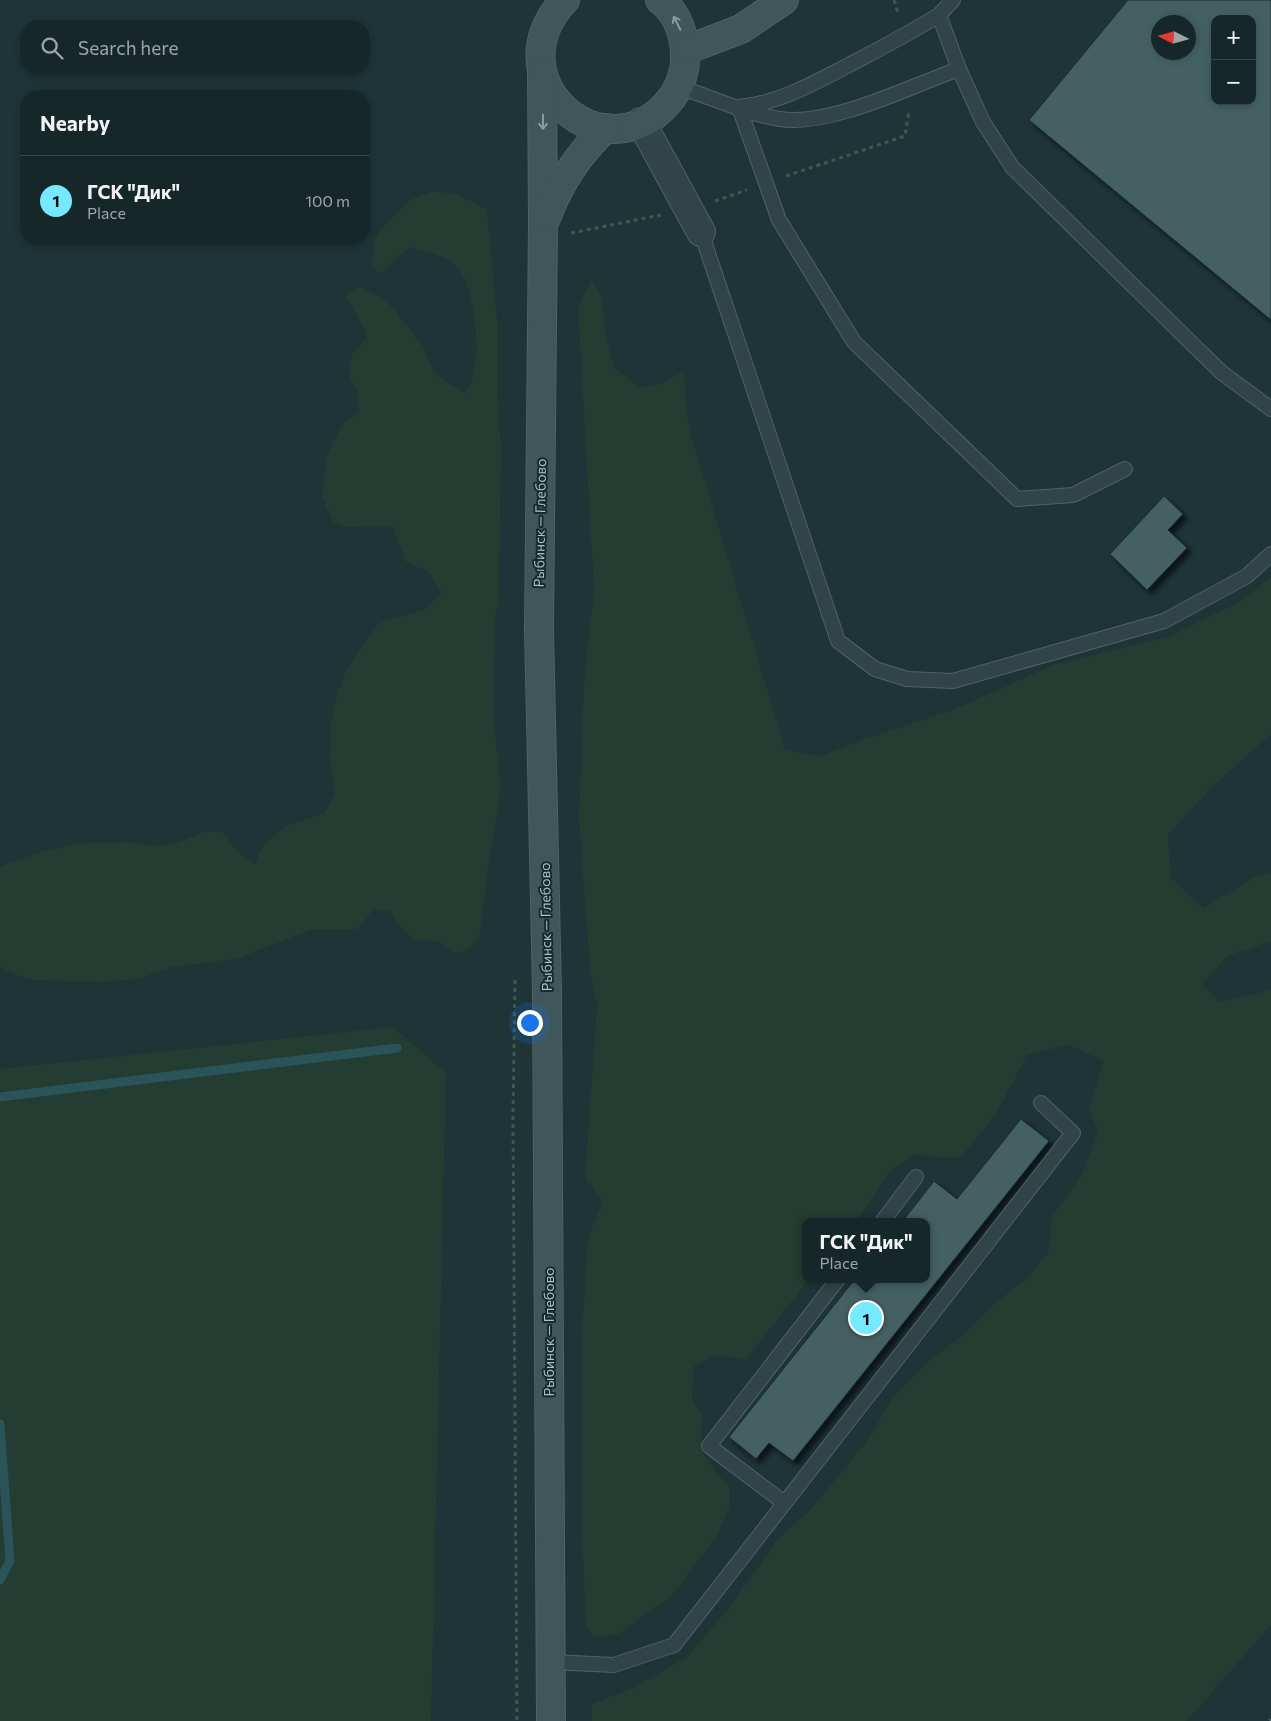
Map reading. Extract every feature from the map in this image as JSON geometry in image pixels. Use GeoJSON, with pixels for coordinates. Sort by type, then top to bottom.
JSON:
{"type":"FeatureCollection","features":[{"type":"Feature","properties":{"kind":"main road","name":"Рыбинск — Глебово"},"geometry":{"type":"LineString","coordinates":[[547,0],[540,47],[542,73],[543,224],[539,630],[547,1002],[551,1721]]}},
{"type":"Feature","properties":{"kind":"main road"},"geometry":{"type":"LineString","coordinates":[[544,30],[553,14],[565,0]]}},
{"type":"Feature","properties":{"kind":"main road"},"geometry":{"type":"LineString","coordinates":[[542,73],[549,90],[559,104],[573,116],[589,124],[606,128],[624,127],[641,122],[664,107],[678,86],[685,68],[686,50],[682,32],[674,16],[660,0]]}},
{"type":"Feature","properties":{"kind":"main road"},"geometry":{"type":"LineString","coordinates":[[686,50],[741,29],[784,0]]}},
{"type":"Feature","properties":{"kind":"main road","name":"Рыбинск — Глебово"},"geometry":{"type":"LineString","coordinates":[[543,224],[567,174],[584,148],[606,128]]}},
{"type":"Feature","properties":{"kind":"street"},"geometry":{"type":"LineString","coordinates":[[641,122],[701,232]]}},
{"type":"Feature","properties":{"kind":"lane"},"geometry":{"type":"LineString","coordinates":[[739,107],[758,105],[805,87],[911,33],[939,15],[952,0]]}},
{"type":"Feature","properties":{"kind":"lane"},"geometry":{"type":"LineString","coordinates":[[939,15],[959,69],[983,122],[1012,167],[1221,372],[1271,409]]}},
{"type":"Feature","properties":{"kind":"lane"},"geometry":{"type":"LineString","coordinates":[[678,86],[780,120],[806,121],[818,119],[959,69]]}},
{"type":"Feature","properties":{"kind":"lane"},"geometry":{"type":"LineString","coordinates":[[739,107],[779,220],[854,342],[1017,499],[1073,495],[1125,468]]}},
{"type":"Feature","properties":{"kind":"lane"},"geometry":{"type":"LineString","coordinates":[[701,232],[838,641],[875,668],[907,679],[954,681],[1164,621],[1247,576],[1271,554]]}},
{"type":"Feature","properties":{"kind":"lane"},"geometry":{"type":"LineString","coordinates":[[550,1662],[614,1665],[674,1645],[1073,1133],[1041,1103]]}},
{"type":"Feature","properties":{"kind":"lane"},"geometry":{"type":"LineString","coordinates":[[885,1218],[916,1177]]}},
{"type":"Feature","properties":{"kind":"lane"},"geometry":{"type":"LineString","coordinates":[[784,1502],[710,1446],[835,1283]]}},
{"type":"Feature","properties":{"kind":"green space"},"geometry":{"type":"Polygon","coordinates":[[[433,191],[459,195],[487,210],[497,319],[497,396],[501,447],[499,592],[495,621],[494,725],[501,787],[479,939],[470,949],[456,954],[437,941],[427,939],[414,940],[398,924],[389,910],[373,910],[358,929],[313,929],[236,959],[172,967],[137,979],[98,982],[33,980],[16,975],[0,967],[0,867],[4,865],[46,850],[84,843],[126,842],[159,846],[175,844],[204,832],[221,831],[238,852],[255,864],[263,845],[287,825],[325,813],[335,791],[330,761],[331,724],[336,697],[346,670],[379,623],[425,609],[441,592],[427,571],[406,562],[392,526],[346,527],[333,522],[322,497],[326,461],[334,440],[343,424],[359,411],[358,391],[349,380],[352,353],[367,338],[365,329],[345,296],[360,287],[384,299],[423,346],[433,370],[446,382],[466,393],[472,380],[475,364],[476,334],[472,302],[462,274],[455,265],[427,251],[409,247],[381,274],[372,265],[374,240],[390,219],[410,200],[433,191]]]}},
{"type":"Feature","properties":{"kind":"green space"},"geometry":{"type":"Polygon","coordinates":[[[591,279],[602,298],[606,336],[614,368],[639,387],[663,383],[684,371],[686,404],[691,435],[785,750],[820,756],[955,709],[1056,664],[1167,637],[1239,602],[1271,578],[1271,734],[1211,788],[1168,835],[1170,877],[1204,908],[1252,878],[1271,873],[1271,941],[1228,956],[1202,984],[1220,1002],[1271,990],[1271,1625],[1187,1721],[592,1721],[592,1704],[633,1688],[687,1657],[729,1608],[778,1539],[811,1509],[866,1442],[893,1398],[925,1364],[962,1336],[989,1308],[1027,1278],[1049,1251],[1052,1217],[1082,1174],[1098,1133],[1089,1107],[1104,1061],[1068,1045],[1027,1055],[995,1116],[961,1157],[941,1158],[916,1154],[891,1171],[859,1218],[802,1218],[802,1283],[806,1283],[746,1360],[716,1355],[694,1366],[692,1399],[702,1414],[701,1449],[713,1469],[729,1486],[729,1508],[716,1537],[670,1598],[618,1634],[593,1637],[586,1623],[582,1535],[582,1333],[588,1237],[603,1201],[585,1179],[597,1005],[590,969],[579,818],[584,681],[594,590],[578,307],[591,279]]]}},
{"type":"Feature","properties":{"kind":"green space"},"geometry":{"type":"Polygon","coordinates":[[[393,1027],[446,1073],[431,1721],[0,1721],[0,1069],[393,1027]]]}},
{"type":"Feature","properties":{"kind":"building"},"geometry":{"type":"Polygon","coordinates":[[[1128,0],[1271,0],[1271,320],[1029,120],[1128,0]]]}},
{"type":"Feature","properties":{"kind":"building"},"geometry":{"type":"Polygon","coordinates":[[[1164,496],[1183,514],[1168,530],[1187,548],[1147,590],[1110,554],[1164,496]]]}},
{"type":"Feature","properties":{"kind":"building"},"geometry":{"type":"Polygon","coordinates":[[[1021,1119],[1049,1141],[793,1461],[769,1443],[756,1459],[729,1437],[852,1283],[930,1283],[930,1218],[905,1218],[934,1181],[957,1199],[1021,1119]]]}},
{"type":"Feature","properties":{"kind":"waterway"},"geometry":{"type":"LineString","coordinates":[[0,1097],[397,1048]]}},
{"type":"Feature","properties":{"kind":"waterway"},"geometry":{"type":"LineString","coordinates":[[0,1424],[10,1561],[0,1580]]}},
{"type":"Feature","properties":{"kind":"place","name":"ГСК \"Дик\""},"geometry":{"type":"Point","coordinates":[866,1318]}}]}
